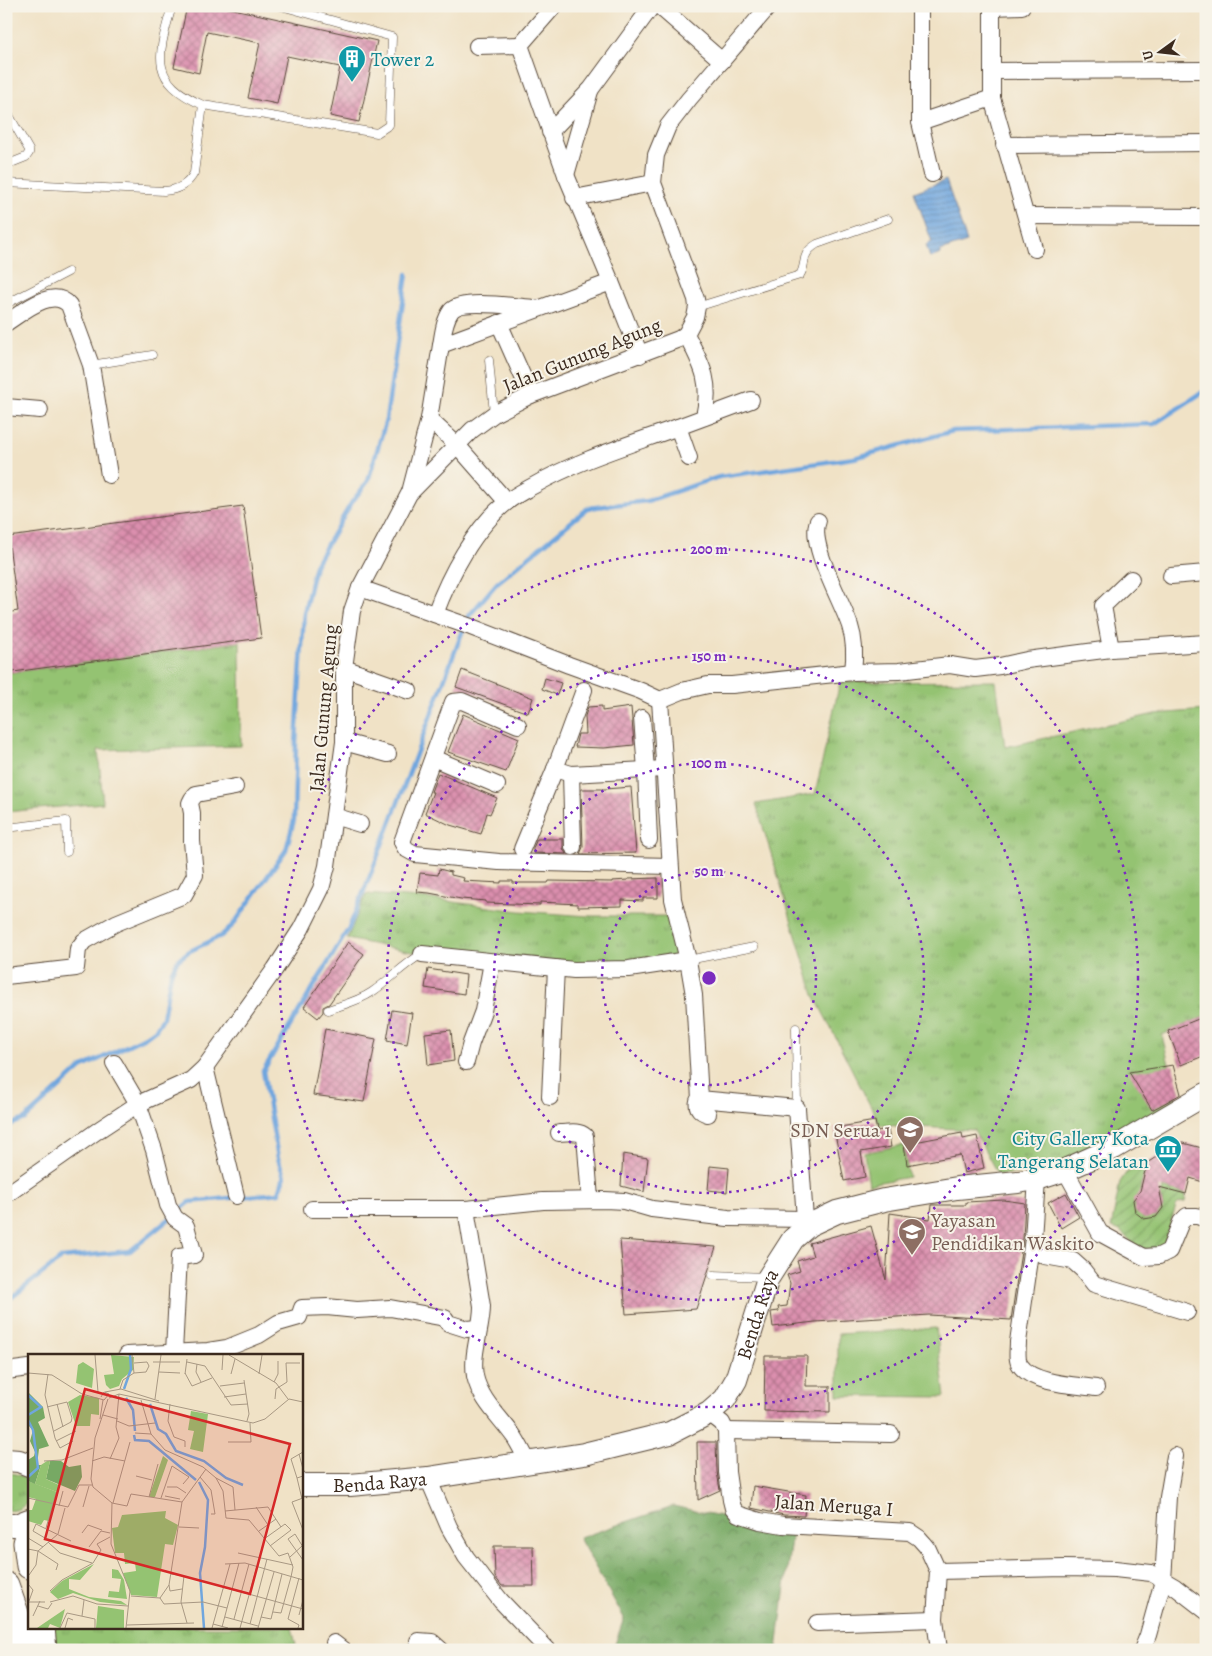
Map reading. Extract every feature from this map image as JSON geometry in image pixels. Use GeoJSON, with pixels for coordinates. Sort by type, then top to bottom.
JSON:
{"type":"FeatureCollection","features":[{"type":"Feature","properties":{"kind":"main road"},"geometry":{"type":"LineString","coordinates":[[6,1585],[16,1616],[21,1650]]}},
{"type":"Feature","properties":{"kind":"main road"},"geometry":{"type":"LineString","coordinates":[[42,1628],[44,1650]]}},
{"type":"Feature","properties":{"kind":"street"},"geometry":{"type":"LineString","coordinates":[[477,46],[520,45],[554,6]]}},
{"type":"Feature","properties":{"kind":"street"},"geometry":{"type":"LineString","coordinates":[[550,132],[591,89],[652,6]]}},
{"type":"Feature","properties":{"kind":"street"},"geometry":{"type":"LineString","coordinates":[[659,6],[722,61]]}},
{"type":"Feature","properties":{"kind":"street"},"geometry":{"type":"LineString","coordinates":[[697,307],[692,286],[653,183],[656,155],[668,126],[769,6]]}},
{"type":"Feature","properties":{"kind":"street"},"geometry":{"type":"LineString","coordinates":[[920,6],[920,122],[932,174]]}},
{"type":"Feature","properties":{"kind":"street"},"geometry":{"type":"LineString","coordinates":[[1022,6],[992,6],[992,98],[1035,249]]}},
{"type":"Feature","properties":{"kind":"street"},"geometry":{"type":"LineString","coordinates":[[520,45],[574,198],[640,354]]}},
{"type":"Feature","properties":{"kind":"street"},"geometry":{"type":"LineString","coordinates":[[992,71],[1206,70]]}},
{"type":"Feature","properties":{"kind":"street"},"geometry":{"type":"LineString","coordinates":[[566,175],[591,89]]}},
{"type":"Feature","properties":{"kind":"street"},"geometry":{"type":"LineString","coordinates":[[920,122],[992,98]]}},
{"type":"Feature","properties":{"kind":"street"},"geometry":{"type":"LineString","coordinates":[[1004,145],[1206,142]]}},
{"type":"Feature","properties":{"kind":"street"},"geometry":{"type":"LineString","coordinates":[[574,198],[653,183]]}},
{"type":"Feature","properties":{"kind":"street"},"geometry":{"type":"LineString","coordinates":[[1026,216],[1206,217]]}},
{"type":"Feature","properties":{"kind":"street"},"geometry":{"type":"LineString","coordinates":[[441,345],[611,282]]}},
{"type":"Feature","properties":{"kind":"street"},"geometry":{"type":"LineString","coordinates":[[6,322],[36,303],[53,298],[59,297],[69,305],[91,365],[110,475]]}},
{"type":"Feature","properties":{"kind":"street"},"geometry":{"type":"LineString","coordinates":[[409,494],[429,419],[441,345],[450,312],[455,307],[474,304],[541,308]]}},
{"type":"Feature","properties":{"kind":"street","name":"Jalan Gunung Agung"},"geometry":{"type":"LineString","coordinates":[[6,1195],[100,1128],[138,1104],[191,1080],[205,1068],[301,929],[321,889],[327,866],[344,742],[344,668],[352,611],[360,588],[409,494],[472,430],[494,414],[530,395],[679,338],[686,334],[695,317],[697,307]]}},
{"type":"Feature","properties":{"kind":"street"},"geometry":{"type":"LineString","coordinates":[[499,323],[530,395]]}},
{"type":"Feature","properties":{"kind":"street"},"geometry":{"type":"LineString","coordinates":[[686,334],[706,378],[708,391],[704,417]]}},
{"type":"Feature","properties":{"kind":"street"},"geometry":{"type":"LineString","coordinates":[[435,614],[447,584],[466,551],[485,525],[507,502],[552,475],[572,466],[751,400]]}},
{"type":"Feature","properties":{"kind":"street"},"geometry":{"type":"LineString","coordinates":[[6,407],[40,410]]}},
{"type":"Feature","properties":{"kind":"street"},"geometry":{"type":"LineString","coordinates":[[429,419],[457,445],[507,502]]}},
{"type":"Feature","properties":{"kind":"street"},"geometry":{"type":"LineString","coordinates":[[678,427],[688,458]]}},
{"type":"Feature","properties":{"kind":"street"},"geometry":{"type":"LineString","coordinates":[[818,521],[816,530],[820,551],[850,626],[854,642],[853,672]]}},
{"type":"Feature","properties":{"kind":"street"},"geometry":{"type":"LineString","coordinates":[[1171,576],[1206,573]]}},
{"type":"Feature","properties":{"kind":"street"},"geometry":{"type":"LineString","coordinates":[[1111,650],[1103,606],[1131,579]]}},
{"type":"Feature","properties":{"kind":"street"},"geometry":{"type":"LineString","coordinates":[[360,588],[435,614],[641,691],[660,700],[682,691],[708,685],[732,686],[853,672],[899,671],[950,665],[975,669],[1026,660],[1111,650],[1206,643]]}},
{"type":"Feature","properties":{"kind":"street"},"geometry":{"type":"LineString","coordinates":[[344,668],[410,691]]}},
{"type":"Feature","properties":{"kind":"street"},"geometry":{"type":"LineString","coordinates":[[522,850],[555,769],[584,690]]}},
{"type":"Feature","properties":{"kind":"street"},"geometry":{"type":"LineString","coordinates":[[660,700],[673,899],[694,994],[700,1100],[698,1100],[697,1106],[708,1114]]}},
{"type":"Feature","properties":{"kind":"street"},"geometry":{"type":"LineString","coordinates":[[518,725],[462,701],[453,702],[402,842],[406,849],[416,854],[500,862],[670,866]]}},
{"type":"Feature","properties":{"kind":"street"},"geometry":{"type":"LineString","coordinates":[[642,718],[649,840]]}},
{"type":"Feature","properties":{"kind":"street"},"geometry":{"type":"LineString","coordinates":[[344,742],[388,754]]}},
{"type":"Feature","properties":{"kind":"street"},"geometry":{"type":"LineString","coordinates":[[433,758],[497,785]]}},
{"type":"Feature","properties":{"kind":"street"},"geometry":{"type":"LineString","coordinates":[[555,769],[571,774],[664,769]]}},
{"type":"Feature","properties":{"kind":"street"},"geometry":{"type":"LineString","coordinates":[[571,774],[573,847]]}},
{"type":"Feature","properties":{"kind":"street"},"geometry":{"type":"LineString","coordinates":[[6,976],[76,968],[78,949],[84,941],[116,923],[184,894],[195,875],[190,803],[196,794],[235,787]]}},
{"type":"Feature","properties":{"kind":"street"},"geometry":{"type":"LineString","coordinates":[[334,816],[360,824]]}},
{"type":"Feature","properties":{"kind":"street"},"geometry":{"type":"LineString","coordinates":[[422,954],[574,970],[629,969],[688,960]]}},
{"type":"Feature","properties":{"kind":"street"},"geometry":{"type":"LineString","coordinates":[[466,1062],[470,1043],[483,1011],[492,962]]}},
{"type":"Feature","properties":{"kind":"street"},"geometry":{"type":"LineString","coordinates":[[550,1097],[556,968]]}},
{"type":"Feature","properties":{"kind":"street"},"geometry":{"type":"LineString","coordinates":[[114,1063],[138,1104],[154,1150],[171,1212],[186,1226],[194,1255],[179,1257],[168,1353]]}},
{"type":"Feature","properties":{"kind":"street"},"geometry":{"type":"LineString","coordinates":[[205,1068],[236,1196]]}},
{"type":"Feature","properties":{"kind":"street","name":"Benda Raya"},"geometry":{"type":"LineString","coordinates":[[302,1485],[350,1485],[428,1478],[528,1462],[540,1462],[610,1448],[670,1433],[709,1413],[725,1399],[736,1380],[768,1278],[807,1222],[884,1200],[957,1188],[1037,1179],[1066,1170],[1114,1148],[1206,1094]]}},
{"type":"Feature","properties":{"kind":"street"},"geometry":{"type":"LineString","coordinates":[[312,1209],[466,1209],[543,1201],[590,1200],[624,1201],[652,1209],[728,1218],[807,1222],[797,1108],[700,1100]]}},
{"type":"Feature","properties":{"kind":"street"},"geometry":{"type":"LineString","coordinates":[[559,1134],[575,1132],[582,1133],[585,1136],[590,1200]]}},
{"type":"Feature","properties":{"kind":"street"},"geometry":{"type":"LineString","coordinates":[[1066,1170],[1100,1233],[1144,1257],[1160,1256],[1170,1250],[1181,1222],[1186,1216],[1206,1218]]}},
{"type":"Feature","properties":{"kind":"street"},"geometry":{"type":"LineString","coordinates":[[1037,1179],[1033,1239],[1018,1335],[1020,1365],[1035,1377],[1060,1384],[1096,1388]]}},
{"type":"Feature","properties":{"kind":"street"},"geometry":{"type":"LineString","coordinates":[[466,1209],[481,1292],[482,1316],[474,1361],[475,1376],[481,1393],[515,1439],[528,1462]]}},
{"type":"Feature","properties":{"kind":"street"},"geometry":{"type":"LineString","coordinates":[[1033,1239],[1040,1252],[1045,1256],[1073,1261],[1094,1284],[1187,1312]]}},
{"type":"Feature","properties":{"kind":"street"},"geometry":{"type":"LineString","coordinates":[[148,1354],[208,1351],[226,1348],[259,1335],[278,1322],[298,1317],[302,1308],[327,1307],[357,1310],[390,1308],[446,1318],[448,1323],[468,1329],[479,1328]]}},
{"type":"Feature","properties":{"kind":"street"},"geometry":{"type":"LineString","coordinates":[[6,1371],[28,1368]]}},
{"type":"Feature","properties":{"kind":"street"},"geometry":{"type":"LineString","coordinates":[[709,1413],[722,1423],[726,1431],[891,1434]]}},
{"type":"Feature","properties":{"kind":"street","name":"Jalan Meruga I"},"geometry":{"type":"LineString","coordinates":[[726,1431],[727,1472],[731,1500],[733,1508],[738,1514],[782,1525],[910,1532],[919,1538],[927,1547],[938,1571],[935,1620],[939,1650]]}},
{"type":"Feature","properties":{"kind":"street"},"geometry":{"type":"LineString","coordinates":[[1142,1650],[1163,1580],[1168,1496],[1175,1456]]}},
{"type":"Feature","properties":{"kind":"street"},"geometry":{"type":"LineString","coordinates":[[428,1478],[449,1528],[466,1557],[501,1601],[548,1650]]}},
{"type":"Feature","properties":{"kind":"street"},"geometry":{"type":"LineString","coordinates":[[6,1525],[16,1525],[24,1542]]}},
{"type":"Feature","properties":{"kind":"street"},"geometry":{"type":"LineString","coordinates":[[938,1571],[1115,1569],[1151,1573],[1175,1587],[1206,1611]]}},
{"type":"Feature","properties":{"kind":"street"},"geometry":{"type":"LineString","coordinates":[[817,1623],[935,1620]]}},
{"type":"Feature","properties":{"kind":"street"},"geometry":{"type":"LineString","coordinates":[[418,1641],[432,1642],[442,1650]]}},
{"type":"Feature","properties":{"kind":"lane"},"geometry":{"type":"LineString","coordinates":[[172,6],[161,46],[160,58],[168,81],[186,97],[203,105],[377,132],[389,125],[392,37],[281,6]]}},
{"type":"Feature","properties":{"kind":"lane"},"geometry":{"type":"LineString","coordinates":[[6,183],[164,190],[178,188],[190,180],[194,173],[203,105]]}},
{"type":"Feature","properties":{"kind":"lane"},"geometry":{"type":"LineString","coordinates":[[6,110],[29,150],[26,157],[6,165]]}},
{"type":"Feature","properties":{"kind":"lane"},"geometry":{"type":"LineString","coordinates":[[697,307],[800,274],[803,271],[805,256],[817,244],[888,219]]}},
{"type":"Feature","properties":{"kind":"lane"},"geometry":{"type":"LineString","coordinates":[[6,304],[68,272]]}},
{"type":"Feature","properties":{"kind":"lane"},"geometry":{"type":"LineString","coordinates":[[91,365],[152,355]]}},
{"type":"Feature","properties":{"kind":"lane"},"geometry":{"type":"LineString","coordinates":[[490,360],[494,414]]}},
{"type":"Feature","properties":{"kind":"lane"},"geometry":{"type":"LineString","coordinates":[[6,828],[66,821],[67,852]]}},
{"type":"Feature","properties":{"kind":"lane"},"geometry":{"type":"LineString","coordinates":[[688,960],[754,947]]}},
{"type":"Feature","properties":{"kind":"lane"},"geometry":{"type":"LineString","coordinates":[[328,1010],[370,994],[393,978],[409,962],[422,954]]}},
{"type":"Feature","properties":{"kind":"lane"},"geometry":{"type":"LineString","coordinates":[[796,1028],[797,1108]]}},
{"type":"Feature","properties":{"kind":"lane"},"geometry":{"type":"LineString","coordinates":[[713,1275],[768,1278]]}},
{"type":"Feature","properties":{"kind":"green space"},"geometry":{"type":"Polygon","coordinates":[[[240,642],[241,746],[98,750],[103,803],[6,812],[6,673],[240,642]]]}},
{"type":"Feature","properties":{"kind":"green space"},"geometry":{"type":"Polygon","coordinates":[[[996,681],[1005,747],[1155,714],[1206,710],[1206,1016],[1162,1035],[1178,1103],[1100,1149],[1036,1171],[998,1175],[974,1130],[880,1125],[814,995],[756,804],[815,794],[840,682],[996,681]]]}},
{"type":"Feature","properties":{"kind":"green space"},"geometry":{"type":"Polygon","coordinates":[[[366,894],[432,899],[519,911],[588,916],[665,916],[676,914],[688,960],[629,969],[422,954],[347,939],[366,894]]]}},
{"type":"Feature","properties":{"kind":"green space"},"geometry":{"type":"Polygon","coordinates":[[[903,1145],[909,1177],[869,1184],[864,1153],[903,1145]]]}},
{"type":"Feature","properties":{"kind":"green space"},"geometry":{"type":"Polygon","coordinates":[[[1147,1163],[1140,1191],[1163,1208],[1161,1196],[1163,1188],[1186,1194],[1185,1202],[1179,1203],[1176,1206],[1165,1242],[1160,1249],[1139,1248],[1122,1232],[1111,1228],[1120,1182],[1126,1173],[1147,1163]]]}},
{"type":"Feature","properties":{"kind":"green space"},"geometry":{"type":"Polygon","coordinates":[[[936,1328],[945,1397],[838,1396],[838,1334],[936,1328]]]}},
{"type":"Feature","properties":{"kind":"green space"},"geometry":{"type":"Polygon","coordinates":[[[10,1473],[21,1476],[28,1484],[27,1503],[12,1511],[6,1510],[6,1474],[10,1473]]]}},
{"type":"Feature","properties":{"kind":"green space"},"geometry":{"type":"Polygon","coordinates":[[[673,1506],[792,1531],[777,1650],[613,1650],[624,1618],[579,1538],[673,1506]]]}},
{"type":"Feature","properties":{"kind":"green space"},"geometry":{"type":"Polygon","coordinates":[[[53,1628],[292,1628],[297,1650],[55,1650],[53,1628]]]}},
{"type":"Feature","properties":{"kind":"water"},"geometry":{"type":"Polygon","coordinates":[[[946,180],[967,242],[940,251],[941,254],[930,258],[926,245],[932,242],[914,192],[946,180]]]}},
{"type":"Feature","properties":{"kind":"building","name":"Tower 2"},"geometry":{"type":"Polygon","coordinates":[[[187,6],[220,6],[377,41],[359,122],[330,116],[340,67],[287,56],[277,104],[248,98],[260,43],[207,32],[199,73],[174,67],[187,6]]]}},
{"type":"Feature","properties":{"kind":"building"},"geometry":{"type":"Polygon","coordinates":[[[243,506],[261,638],[6,673],[6,613],[18,611],[8,537],[243,506]]]}},
{"type":"Feature","properties":{"kind":"building"},"geometry":{"type":"Polygon","coordinates":[[[462,670],[533,698],[528,713],[456,687],[462,670]]]}},
{"type":"Feature","properties":{"kind":"building"},"geometry":{"type":"Polygon","coordinates":[[[545,678],[561,683],[557,695],[542,689],[545,678]]]}},
{"type":"Feature","properties":{"kind":"building"},"geometry":{"type":"Polygon","coordinates":[[[602,706],[602,711],[631,707],[634,745],[604,748],[575,747],[578,734],[586,734],[585,716],[588,707],[602,706]]]}},
{"type":"Feature","properties":{"kind":"building"},"geometry":{"type":"Polygon","coordinates":[[[463,714],[519,738],[506,772],[448,752],[463,714]]]}},
{"type":"Feature","properties":{"kind":"building"},"geometry":{"type":"Polygon","coordinates":[[[438,773],[497,798],[490,814],[487,813],[481,834],[450,825],[425,813],[438,773]]]}},
{"type":"Feature","properties":{"kind":"building"},"geometry":{"type":"Polygon","coordinates":[[[631,787],[636,853],[580,854],[583,847],[581,789],[631,787]]]}},
{"type":"Feature","properties":{"kind":"building"},"geometry":{"type":"Polygon","coordinates":[[[537,839],[563,839],[563,848],[566,854],[533,853],[537,839]]]}},
{"type":"Feature","properties":{"kind":"building"},"geometry":{"type":"Polygon","coordinates":[[[439,869],[451,872],[451,875],[464,878],[463,881],[501,883],[501,881],[513,881],[513,883],[548,883],[549,881],[612,882],[628,879],[658,878],[658,898],[643,898],[643,901],[622,900],[622,906],[578,907],[578,904],[540,902],[540,905],[486,903],[486,901],[417,892],[420,873],[438,875],[439,869]]]}},
{"type":"Feature","properties":{"kind":"building"},"geometry":{"type":"Polygon","coordinates":[[[348,942],[364,954],[329,1004],[323,1007],[323,1012],[318,1018],[304,1007],[348,942]]]}},
{"type":"Feature","properties":{"kind":"building"},"geometry":{"type":"Polygon","coordinates":[[[428,969],[466,975],[464,994],[425,988],[428,969]]]}},
{"type":"Feature","properties":{"kind":"building"},"geometry":{"type":"Polygon","coordinates":[[[392,1010],[412,1013],[407,1044],[387,1040],[392,1010]]]}},
{"type":"Feature","properties":{"kind":"building"},"geometry":{"type":"Polygon","coordinates":[[[1206,1016],[1206,1055],[1181,1065],[1168,1031],[1206,1016]]]}},
{"type":"Feature","properties":{"kind":"building"},"geometry":{"type":"Polygon","coordinates":[[[325,1029],[376,1039],[364,1102],[313,1095],[325,1029]]]}},
{"type":"Feature","properties":{"kind":"building"},"geometry":{"type":"Polygon","coordinates":[[[451,1030],[454,1061],[428,1065],[425,1033],[451,1030]]]}},
{"type":"Feature","properties":{"kind":"building"},"geometry":{"type":"Polygon","coordinates":[[[1173,1065],[1181,1094],[1152,1110],[1129,1072],[1173,1065]]]}},
{"type":"Feature","properties":{"kind":"building"},"geometry":{"type":"Polygon","coordinates":[[[875,1121],[877,1131],[888,1129],[891,1147],[861,1152],[865,1177],[844,1181],[834,1128],[875,1121]]]}},
{"type":"Feature","properties":{"kind":"building"},"geometry":{"type":"Polygon","coordinates":[[[962,1133],[963,1139],[977,1136],[984,1168],[964,1173],[960,1155],[907,1165],[904,1144],[962,1133]]]}},
{"type":"Feature","properties":{"kind":"building","name":"City Gallery Kota Tangerang Selatan"},"geometry":{"type":"Polygon","coordinates":[[[1179,1142],[1206,1149],[1206,1171],[1203,1182],[1190,1178],[1186,1194],[1159,1187],[1163,1208],[1156,1217],[1144,1219],[1135,1212],[1133,1200],[1140,1191],[1147,1163],[1179,1142]]]}},
{"type":"Feature","properties":{"kind":"building"},"geometry":{"type":"Polygon","coordinates":[[[623,1154],[648,1158],[644,1192],[621,1186],[623,1154]]]}},
{"type":"Feature","properties":{"kind":"building"},"geometry":{"type":"Polygon","coordinates":[[[710,1166],[729,1168],[727,1192],[708,1190],[710,1166]]]}},
{"type":"Feature","properties":{"kind":"building"},"geometry":{"type":"Polygon","coordinates":[[[1066,1193],[1079,1217],[1061,1228],[1048,1203],[1066,1193]]]}},
{"type":"Feature","properties":{"kind":"building","name":"Yayasan Pendidikan Waskito"},"geometry":{"type":"Polygon","coordinates":[[[1004,1200],[1025,1203],[1023,1238],[1011,1320],[929,1315],[815,1322],[773,1327],[771,1312],[779,1311],[778,1307],[787,1306],[790,1283],[787,1275],[800,1271],[797,1261],[813,1256],[809,1243],[871,1226],[886,1280],[890,1213],[930,1219],[932,1205],[966,1205],[966,1202],[1004,1200]]]}},
{"type":"Feature","properties":{"kind":"building"},"geometry":{"type":"Polygon","coordinates":[[[620,1240],[716,1247],[696,1309],[626,1314],[620,1240]]]}},
{"type":"Feature","properties":{"kind":"building"},"geometry":{"type":"Polygon","coordinates":[[[765,1356],[807,1356],[806,1386],[830,1386],[830,1412],[764,1411],[765,1356]]]}},
{"type":"Feature","properties":{"kind":"building"},"geometry":{"type":"Polygon","coordinates":[[[697,1442],[716,1442],[720,1490],[698,1500],[697,1442]]]}},
{"type":"Feature","properties":{"kind":"building"},"geometry":{"type":"Polygon","coordinates":[[[753,1486],[806,1495],[804,1516],[784,1515],[751,1508],[753,1486]]]}},
{"type":"Feature","properties":{"kind":"building"},"geometry":{"type":"Polygon","coordinates":[[[494,1546],[533,1546],[534,1586],[502,1586],[495,1577],[494,1546]]]}},
{"type":"Feature","properties":{"kind":"waterway"},"geometry":{"type":"LineString","coordinates":[[6,1127],[25,1119],[81,1068],[145,1037],[156,1029],[163,1018],[171,973],[177,961],[188,952],[221,936],[233,925],[286,850],[294,820],[296,743],[304,613],[315,565],[352,502],[368,481],[386,420],[407,274]]}},
{"type":"Feature","properties":{"kind":"waterway"},"geometry":{"type":"LineString","coordinates":[[6,1302],[62,1258],[130,1251],[190,1202],[279,1193],[284,1177],[278,1158],[263,1071],[349,928],[468,617],[497,583],[588,508],[647,501],[719,477],[854,458],[953,431],[1154,424],[1206,390]]}},
{"type":"Feature","properties":{"kind":"place","name":"Tower 2"},"geometry":{"type":"Point","coordinates":[352,83]}},
{"type":"Feature","properties":{"kind":"place","name":"SDN Serua 1"},"geometry":{"type":"Point","coordinates":[910,1154]}},
{"type":"Feature","properties":{"kind":"place","name":"City Gallery Kota Tangerang Selatan"},"geometry":{"type":"Point","coordinates":[1168,1173]}},
{"type":"Feature","properties":{"kind":"place","name":"Yayasan Pendidikan Waskito"},"geometry":{"type":"Point","coordinates":[912,1256]}}]}
